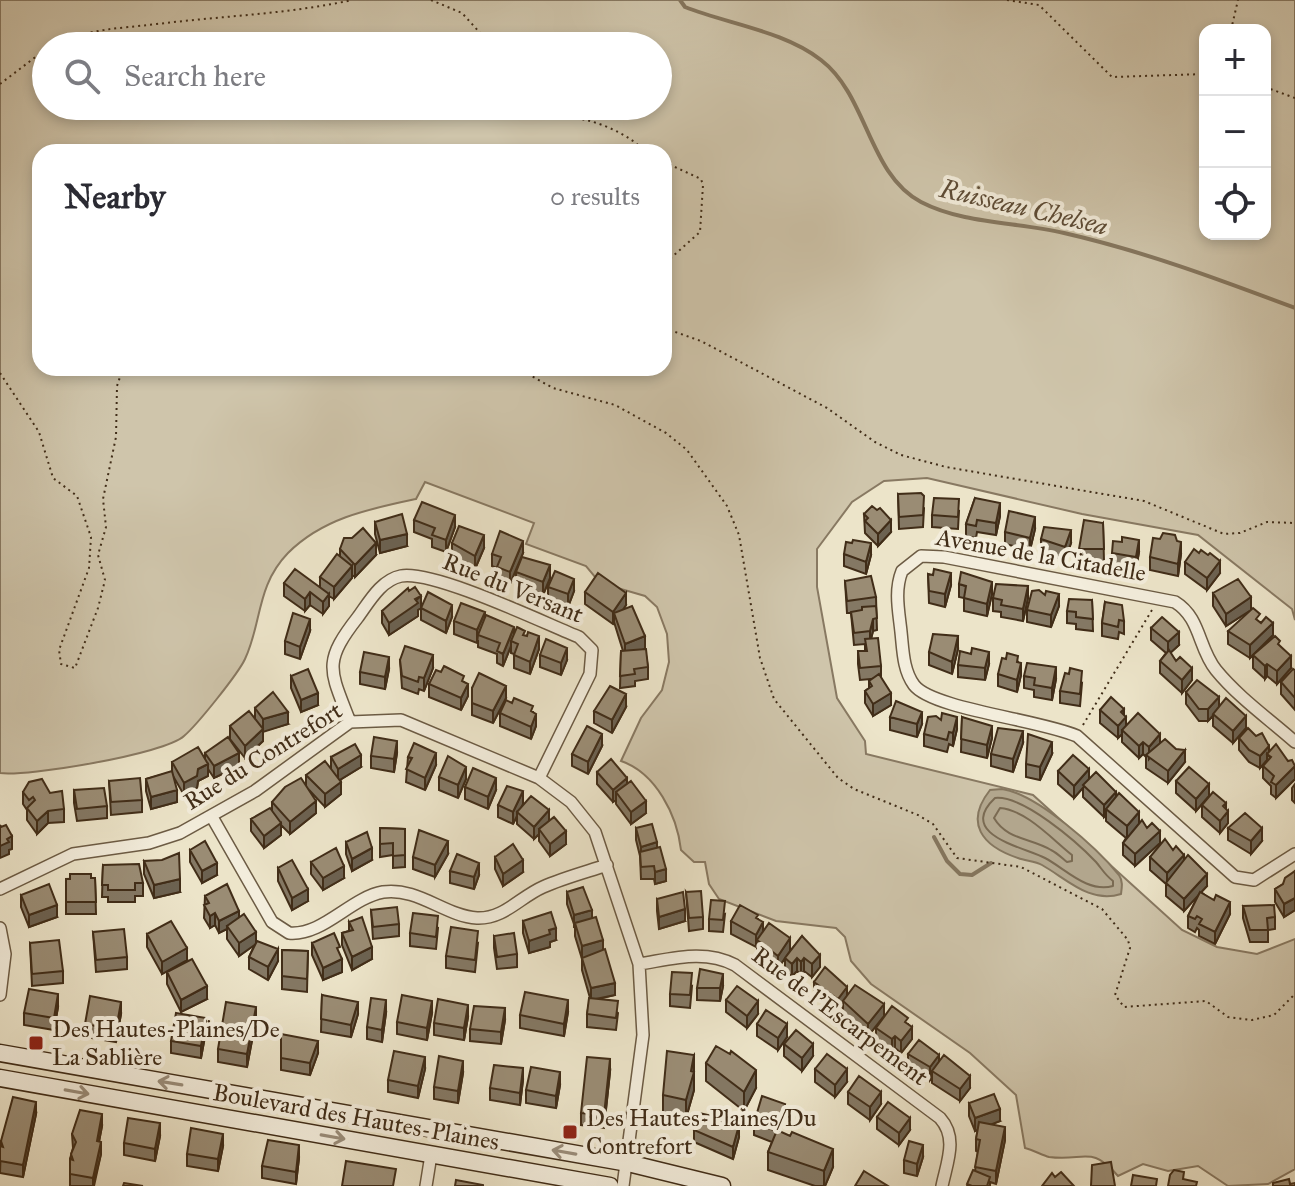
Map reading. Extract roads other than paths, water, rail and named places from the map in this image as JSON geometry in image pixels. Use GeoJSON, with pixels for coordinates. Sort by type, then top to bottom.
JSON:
{"type":"FeatureCollection","features":[{"type":"Feature","properties":{"kind":"street","name":"Avenue de la Citadelle"},"geometry":{"type":"LineString","coordinates":[[1295,742],[1213,667],[1187,609],[1159,598],[1062,582],[944,557],[921,556],[902,571],[897,593],[905,664],[908,675],[923,694],[1053,726],[1077,736],[1225,872],[1244,880],[1254,880],[1295,854]]}},
{"type":"Feature","properties":{"kind":"street","name":"Rue du Versant"},"geometry":{"type":"LineString","coordinates":[[350,722],[332,674],[336,645],[381,587],[399,576],[427,577],[579,637],[592,650],[590,674],[539,778]]}},
{"type":"Feature","properties":{"kind":"street","name":"Rue du Contrefort"},"geometry":{"type":"LineString","coordinates":[[0,889],[73,854],[167,838],[212,817],[350,722],[401,720],[539,778],[557,790],[595,832],[639,964],[643,1035],[623,1186]]}},
{"type":"Feature","properties":{"kind":"street"},"geometry":{"type":"LineString","coordinates":[[212,817],[272,922],[289,933],[309,930],[370,896],[392,891],[416,896],[469,917],[494,916],[544,886],[607,865]]}},
{"type":"Feature","properties":{"kind":"street"},"geometry":{"type":"LineString","coordinates":[[0,928],[5,954],[0,995]]}},
{"type":"Feature","properties":{"kind":"street","name":"Rue de l'Escarpement"},"geometry":{"type":"LineString","coordinates":[[639,964],[694,955],[722,959],[735,965],[940,1118],[947,1126],[951,1145],[942,1186]]}},
{"type":"Feature","properties":{"kind":"street","name":"Boulevard des Hautes-Plaines"},"geometry":{"type":"LineString","coordinates":[[0,1053],[628,1163],[722,1186]]}},
{"type":"Feature","properties":{"kind":"street","name":"Boulevard des Hautes-Plaines"},"geometry":{"type":"LineString","coordinates":[[0,1078],[610,1186]]}},
{"type":"Feature","properties":{"kind":"street"},"geometry":{"type":"LineString","coordinates":[[426,1186],[431,1155]]}},
{"type":"Feature","properties":{"kind":"water"},"geometry":{"type":"Polygon","coordinates":[[[1002,789],[1049,811],[1082,837],[1119,875],[1121,894],[1099,896],[1089,893],[1042,865],[1005,853],[986,840],[978,823],[978,813],[990,790],[1002,789]]]}},
{"type":"Feature","properties":{"kind":"waterway","name":"Ruisseau Chelsea"},"geometry":{"type":"LineString","coordinates":[[680,0],[685,7],[790,42],[821,60],[837,75],[849,93],[890,173],[903,189],[921,202],[955,215],[1046,229],[1123,248],[1295,308]]}},
{"type":"Feature","properties":{"kind":"waterway"},"geometry":{"type":"LineString","coordinates":[[934,837],[947,861],[960,874],[972,875],[991,863]]}},
{"type":"Feature","properties":{"kind":"place","name":"Des Hautes-Plaines/De La Sablière"},"geometry":{"type":"Point","coordinates":[36,1043]}},
{"type":"Feature","properties":{"kind":"place","name":"Des Hautes-Plaines/Du Contrefort"},"geometry":{"type":"Point","coordinates":[570,1132]}}]}
